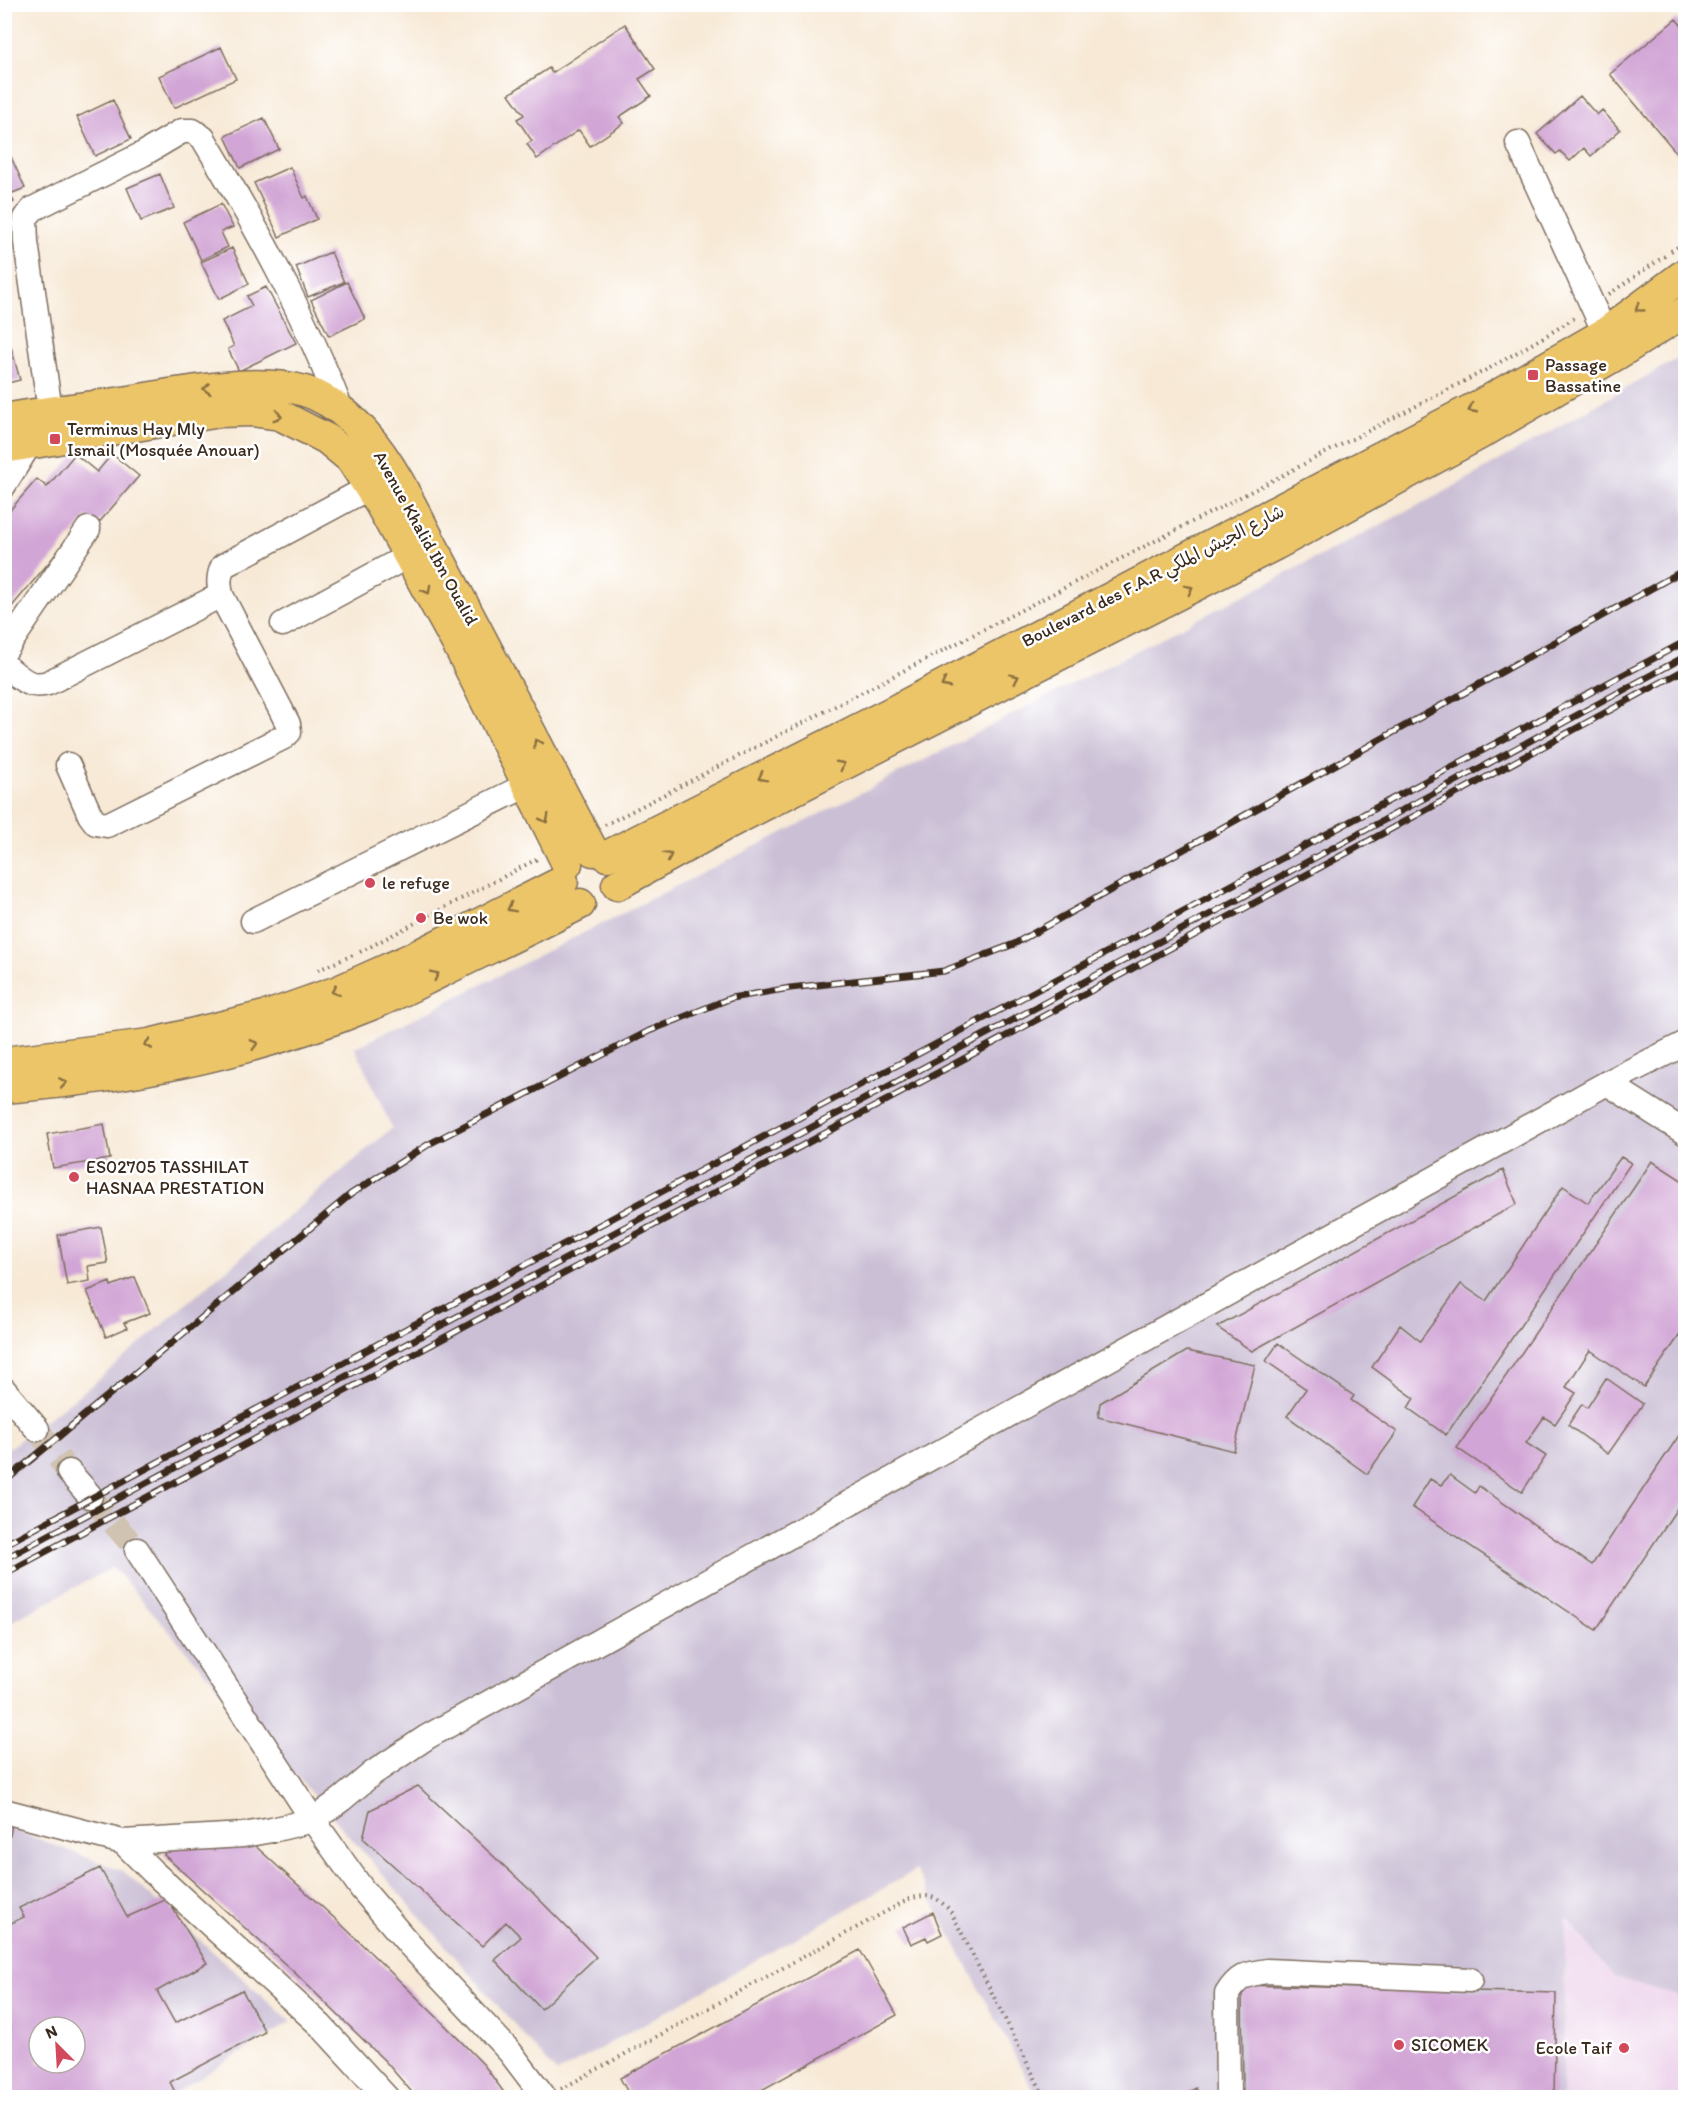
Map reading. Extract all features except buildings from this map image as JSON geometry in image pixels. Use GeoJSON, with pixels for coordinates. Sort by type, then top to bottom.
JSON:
{"type":"FeatureCollection","features":[{"type":"Feature","properties":{"kind":"main road","name":"Boulevard des F.A.R شارع الجيش الملكي"},"geometry":{"type":"LineString","coordinates":[[4,1062],[149,1044],[273,1014],[339,991],[414,957],[579,863],[890,713],[1489,400],[1605,333],[1686,273]]}},
{"type":"Feature","properties":{"kind":"main road","name":"Boulevard des F.A.R شارع الجيش الملكي"},"geometry":{"type":"LineString","coordinates":[[579,863],[593,905],[605,901],[615,891],[617,885],[727,824],[1275,545],[1480,434],[1616,355],[1686,311]]}},
{"type":"Feature","properties":{"kind":"main road","name":"Avenue Khalid Ibn Oualid"},"geometry":{"type":"LineString","coordinates":[[4,419],[183,391],[264,385],[294,388],[315,395],[342,413],[371,439],[399,482],[579,863]]}},
{"type":"Feature","properties":{"kind":"main road","name":"Avenue Khalid Ibn Oualid"},"geometry":{"type":"LineString","coordinates":[[17,446],[220,412],[250,411],[280,415],[327,439],[351,459],[370,487],[460,649],[527,785],[579,863]]}},
{"type":"Feature","properties":{"kind":"main road","name":"Boulevard des F.A.R شارع الجيش الملكي"},"geometry":{"type":"LineString","coordinates":[[4,1088],[52,1084],[167,1065],[222,1053],[316,1026],[372,1005],[579,863]]}},
{"type":"Feature","properties":{"kind":"main road"},"geometry":{"type":"LineString","coordinates":[[579,863],[615,866],[617,885]]}},
{"type":"Feature","properties":{"kind":"street"},"geometry":{"type":"LineString","coordinates":[[4,485],[17,446],[50,411],[26,242],[26,218],[33,209],[143,154],[182,131],[194,131],[203,138],[249,214],[317,351],[342,413]]}},
{"type":"Feature","properties":{"kind":"street"},"geometry":{"type":"LineString","coordinates":[[1518,142],[1605,333]]}},
{"type":"Feature","properties":{"kind":"street"},"geometry":{"type":"LineString","coordinates":[[68,765],[90,815],[96,823],[107,825],[274,742],[289,732],[288,724],[221,595],[218,582],[224,566],[370,487]]}},
{"type":"Feature","properties":{"kind":"street"},"geometry":{"type":"LineString","coordinates":[[4,652],[88,529]]}},
{"type":"Feature","properties":{"kind":"street"},"geometry":{"type":"LineString","coordinates":[[283,624],[408,556]]}},
{"type":"Feature","properties":{"kind":"street"},"geometry":{"type":"LineString","coordinates":[[4,665],[29,684],[38,686],[48,683],[221,595]]}},
{"type":"Feature","properties":{"kind":"street"},"geometry":{"type":"LineString","coordinates":[[253,921],[527,785]]}},
{"type":"Feature","properties":{"kind":"street"},"geometry":{"type":"LineString","coordinates":[[4,1811],[123,1842],[243,1835],[313,1820],[373,1773],[427,1737],[1607,1083],[1686,1043]]}},
{"type":"Feature","properties":{"kind":"street"},"geometry":{"type":"LineString","coordinates":[[1607,1083],[1686,1132]]}},
{"type":"Feature","properties":{"kind":"street"},"geometry":{"type":"LineString","coordinates":[[4,1390],[37,1429]]}},
{"type":"Feature","properties":{"kind":"street"},"geometry":{"type":"LineString","coordinates":[[69,1472],[90,1496]]}},
{"type":"Feature","properties":{"kind":"street"},"geometry":{"type":"LineString","coordinates":[[137,1550],[313,1820],[362,1889],[417,1952],[550,2095]]}},
{"type":"Feature","properties":{"kind":"street"},"geometry":{"type":"LineString","coordinates":[[123,1842],[321,2026],[387,2097]]}},
{"type":"Feature","properties":{"kind":"street"},"geometry":{"type":"LineString","coordinates":[[1228,2097],[1227,1994],[1235,1981],[1251,1973],[1267,1971],[1470,1980]]}},
{"type":"Feature","properties":{"kind":"path"},"geometry":{"type":"LineString","coordinates":[[317,971],[361,952],[431,916],[579,863],[1488,369],[1554,331],[1686,242]]}},
{"type":"Feature","properties":{"kind":"path"},"geometry":{"type":"LineString","coordinates":[[550,2095],[909,1899],[924,1895],[938,1899],[950,1910],[1045,2097]]}},
{"type":"Feature","properties":{"kind":"shaded area"},"geometry":{"type":"Polygon","coordinates":[[[1685,357],[1685,1998],[1614,1977],[1566,1918],[1562,2097],[1037,2097],[916,1870],[557,2073],[113,1567],[5,1625],[4,1443],[9,1448],[92,1385],[392,1128],[355,1048],[810,819],[1448,490],[1675,360],[1685,357]]]}},
{"type":"Feature","properties":{"kind":"shaded area"},"geometry":{"type":"Polygon","coordinates":[[[4,1826],[123,1871],[291,2022],[176,2092],[179,2097],[5,2097],[4,1826]]]}},
{"type":"Feature","properties":{"kind":"shaded area","name":"Ecole Taif"},"geometry":{"type":"Polygon","coordinates":[[[1566,1917],[1614,1977],[1685,1998],[1686,2097],[1562,2098],[1566,1917]]]}},
{"type":"Feature","properties":{"kind":"tunnel"},"geometry":{"type":"LineString","coordinates":[[37,1429],[69,1472]]}},
{"type":"Feature","properties":{"kind":"tunnel"},"geometry":{"type":"LineString","coordinates":[[90,1496],[137,1550]]}},
{"type":"Feature","properties":{"kind":"railway"},"geometry":{"type":"LineString","coordinates":[[4,1482],[351,1194],[429,1144],[649,1031],[731,998],[790,988],[944,971],[1014,944],[1686,569]]}},
{"type":"Feature","properties":{"kind":"railway"},"geometry":{"type":"LineString","coordinates":[[4,1545],[1686,641]]}},
{"type":"Feature","properties":{"kind":"railway"},"geometry":{"type":"LineString","coordinates":[[4,1559],[1237,900],[1686,656]]}},
{"type":"Feature","properties":{"kind":"railway"},"geometry":{"type":"LineString","coordinates":[[4,1574],[1686,669]]}},
{"type":"Feature","properties":{"kind":"place","name":"Passage Bassatine"},"geometry":{"type":"Point","coordinates":[1533,375]}},
{"type":"Feature","properties":{"kind":"place","name":"Terminus Hay Mly Ismail (Mosquée Anouar)"},"geometry":{"type":"Point","coordinates":[55,439]}},
{"type":"Feature","properties":{"kind":"place","name":"le refuge"},"geometry":{"type":"Point","coordinates":[370,883]}},
{"type":"Feature","properties":{"kind":"place","name":"Be wok"},"geometry":{"type":"Point","coordinates":[421,918]}},
{"type":"Feature","properties":{"kind":"place","name":"ES02705 TASSHILAT HASNAA PRESTATION"},"geometry":{"type":"Point","coordinates":[74,1177]}},
{"type":"Feature","properties":{"kind":"place","name":"SICOMEK"},"geometry":{"type":"Point","coordinates":[1399,2045]}},
{"type":"Feature","properties":{"kind":"place","name":"Ecole Taif"},"geometry":{"type":"Point","coordinates":[1624,2048]}}]}
